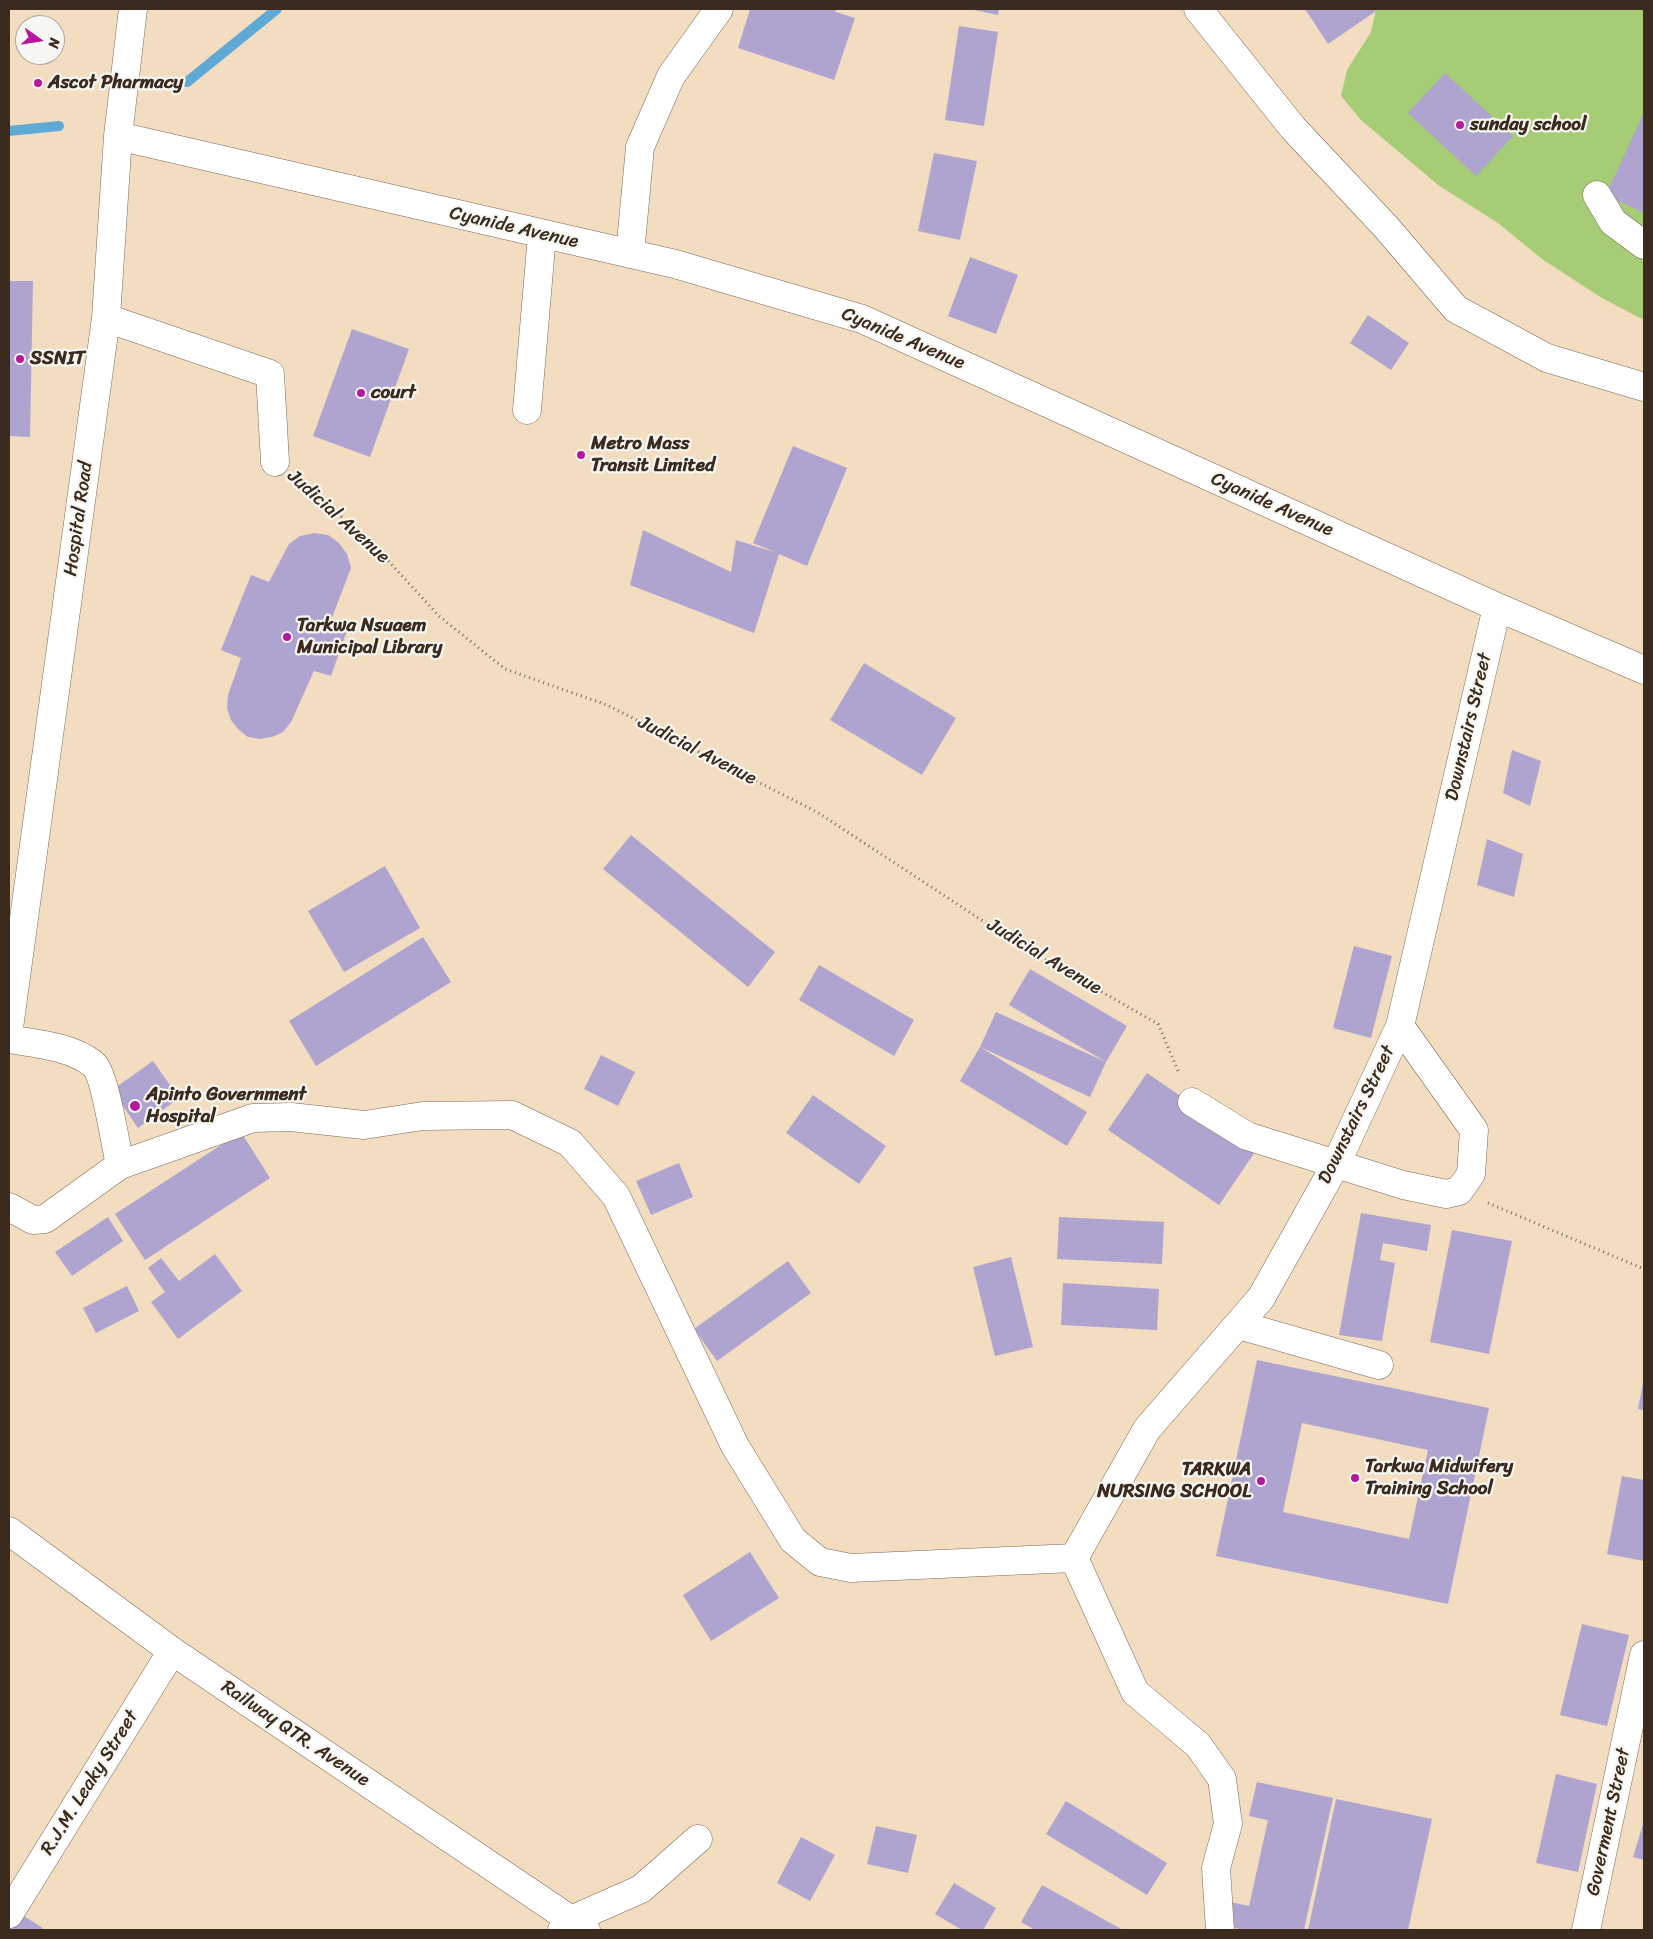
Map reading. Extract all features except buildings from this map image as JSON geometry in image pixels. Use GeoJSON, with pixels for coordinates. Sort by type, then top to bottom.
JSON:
{"type":"FeatureCollection","features":[{"type":"Feature","properties":{"kind":"street","name":"Hospital Road"},"geometry":{"type":"LineString","coordinates":[[9,1028],[106,318],[118,136],[133,9]]}},
{"type":"Feature","properties":{"kind":"street"},"geometry":{"type":"LineString","coordinates":[[630,254],[640,147],[672,76],[719,9]]}},
{"type":"Feature","properties":{"kind":"street"},"geometry":{"type":"LineString","coordinates":[[1198,9],[1293,128],[1386,227],[1456,309],[1547,358],[1644,387]]}},
{"type":"Feature","properties":{"kind":"street","name":"Cyanide Avenue"},"geometry":{"type":"LineString","coordinates":[[118,136],[542,235],[675,264],[862,318],[1497,607],[1644,670]]}},
{"type":"Feature","properties":{"kind":"street"},"geometry":{"type":"LineString","coordinates":[[1596,195],[1613,222],[1644,245]]}},
{"type":"Feature","properties":{"kind":"street"},"geometry":{"type":"LineString","coordinates":[[526,410],[542,235]]}},
{"type":"Feature","properties":{"kind":"street","name":"Judicial Avenue"},"geometry":{"type":"LineString","coordinates":[[106,318],[270,374],[275,462]]}},
{"type":"Feature","properties":{"kind":"street","name":"Downstairs Street"},"geometry":{"type":"LineString","coordinates":[[1074,1558],[1147,1429],[1261,1298],[1336,1164],[1400,1026],[1497,607]]}},
{"type":"Feature","properties":{"kind":"street"},"geometry":{"type":"LineString","coordinates":[[1192,1102],[1246,1136],[1403,1185],[1446,1194],[1459,1191],[1471,1174],[1474,1130],[1400,1026]]}},
{"type":"Feature","properties":{"kind":"street"},"geometry":{"type":"LineString","coordinates":[[9,1038],[72,1051],[95,1066],[104,1091],[120,1165]]}},
{"type":"Feature","properties":{"kind":"street"},"geometry":{"type":"LineString","coordinates":[[9,1206],[33,1220],[45,1218],[120,1165],[253,1118],[291,1117],[364,1125],[422,1116],[512,1115],[570,1143],[616,1196],[734,1446],[793,1540],[820,1562],[850,1568],[1074,1558],[1135,1692],[1198,1745],[1222,1780],[1228,1824],[1216,1868],[1220,1930]]}},
{"type":"Feature","properties":{"kind":"street"},"geometry":{"type":"LineString","coordinates":[[1239,1325],[1379,1365]]}},
{"type":"Feature","properties":{"kind":"street","name":"Railway QTR. Avenue"},"geometry":{"type":"LineString","coordinates":[[9,1531],[172,1651],[573,1927]]}},
{"type":"Feature","properties":{"kind":"street","name":"R.J.M. Leaky Street"},"geometry":{"type":"LineString","coordinates":[[9,1914],[172,1651]]}},
{"type":"Feature","properties":{"kind":"street","name":"Goverment Street"},"geometry":{"type":"LineString","coordinates":[[1586,1930],[1644,1654]]}},
{"type":"Feature","properties":{"kind":"street"},"geometry":{"type":"LineString","coordinates":[[573,1927],[641,1888],[698,1839]]}},
{"type":"Feature","properties":{"kind":"path","name":"Judicial Avenue"},"geometry":{"type":"LineString","coordinates":[[275,462],[369,540],[439,616],[505,669],[607,704],[817,812],[1018,944],[1158,1024],[1192,1102]]}},
{"type":"Feature","properties":{"kind":"path"},"geometry":{"type":"LineString","coordinates":[[1459,1191],[1644,1269]]}},
{"type":"Feature","properties":{"kind":"green space"},"geometry":{"type":"Polygon","coordinates":[[[1376,9],[1644,9],[1644,320],[1602,298],[1542,259],[1498,223],[1438,185],[1361,120],[1341,96],[1347,70],[1371,32],[1376,9]]]}},
{"type":"Feature","properties":{"kind":"waterway"},"geometry":{"type":"LineString","coordinates":[[187,82],[277,9]]}},
{"type":"Feature","properties":{"kind":"waterway"},"geometry":{"type":"LineString","coordinates":[[9,131],[59,126]]}},
{"type":"Feature","properties":{"kind":"place","name":"Ascot Pharmacy"},"geometry":{"type":"Point","coordinates":[38,83]}},
{"type":"Feature","properties":{"kind":"place","name":"sunday school"},"geometry":{"type":"Point","coordinates":[1460,125]}},
{"type":"Feature","properties":{"kind":"place","name":"SSNIT"},"geometry":{"type":"Point","coordinates":[20,359]}},
{"type":"Feature","properties":{"kind":"place","name":"court"},"geometry":{"type":"Point","coordinates":[361,393]}},
{"type":"Feature","properties":{"kind":"place","name":"Metro Mass Transit Limited"},"geometry":{"type":"Point","coordinates":[581,455]}},
{"type":"Feature","properties":{"kind":"place","name":"Tarkwa Nsuaem Municipal Library"},"geometry":{"type":"Point","coordinates":[287,637]}},
{"type":"Feature","properties":{"kind":"place","name":"Apinto Government Hospital"},"geometry":{"type":"Point","coordinates":[135,1106]}},
{"type":"Feature","properties":{"kind":"place","name":"Tarkwa Midwifery Training School"},"geometry":{"type":"Point","coordinates":[1355,1478]}},
{"type":"Feature","properties":{"kind":"place","name":"TARKWA NURSING SCHOOL"},"geometry":{"type":"Point","coordinates":[1261,1481]}}]}
